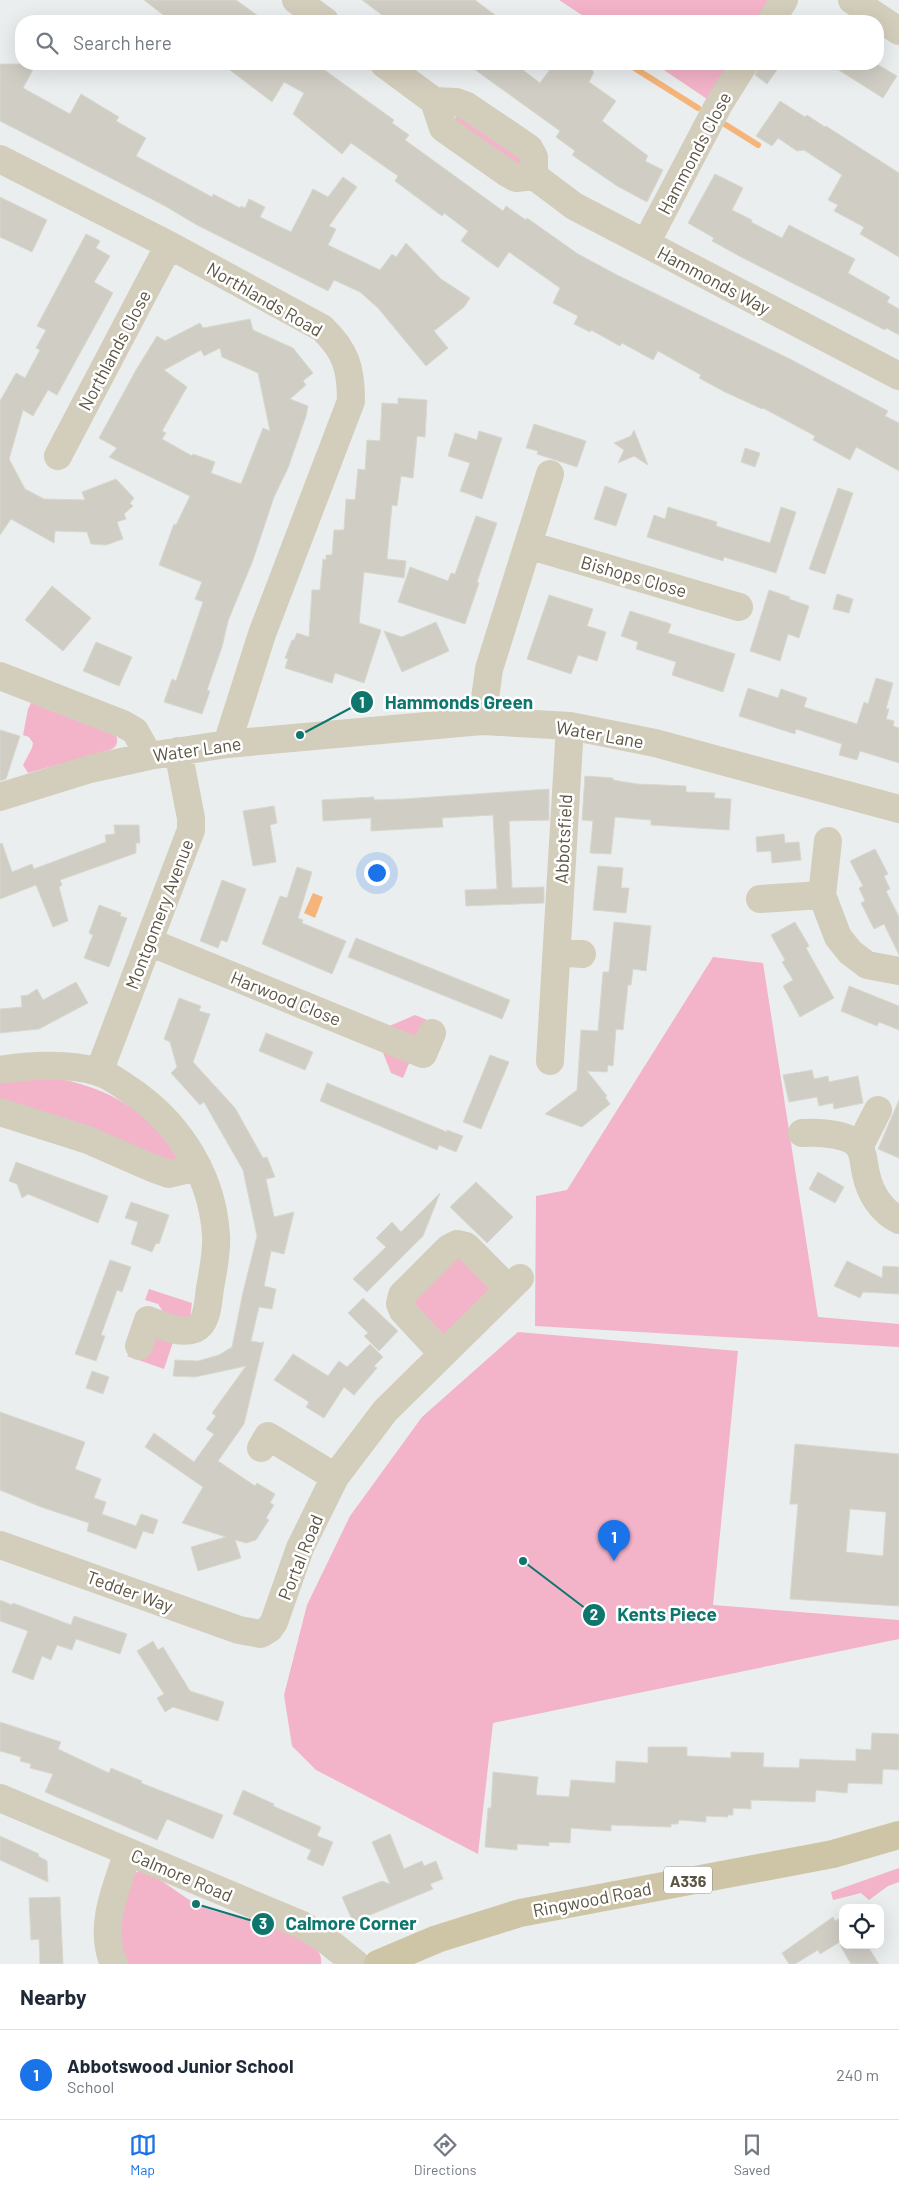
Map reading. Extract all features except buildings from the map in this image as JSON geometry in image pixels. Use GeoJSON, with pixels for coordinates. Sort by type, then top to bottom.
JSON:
{"type":"FeatureCollection","features":[{"type":"Feature","properties":{"kind":"main road","name":"Ringwood Road"},"geometry":{"type":"LineString","coordinates":[[378,1964],[437,1939],[520,1913],[833,1854],[899,1835]]}},
{"type":"Feature","properties":{"kind":"street"},"geometry":{"type":"LineString","coordinates":[[296,0],[317,15]]}},
{"type":"Feature","properties":{"kind":"street"},"geometry":{"type":"LineString","coordinates":[[775,15],[784,0]]}},
{"type":"Feature","properties":{"kind":"street"},"geometry":{"type":"LineString","coordinates":[[852,0],[875,15]]}},
{"type":"Feature","properties":{"kind":"street"},"geometry":{"type":"LineString","coordinates":[[884,21],[899,31]]}},
{"type":"Feature","properties":{"kind":"street","name":"Hammonds Way"},"geometry":{"type":"LineString","coordinates":[[392,70],[434,101],[443,128],[516,178],[534,176],[574,206],[899,376]]}},
{"type":"Feature","properties":{"kind":"street","name":"Hammonds Close"},"geometry":{"type":"LineString","coordinates":[[646,243],[719,104],[740,70]]}},
{"type":"Feature","properties":{"kind":"street","name":"Northlands Road"},"geometry":{"type":"LineString","coordinates":[[0,159],[169,244],[322,328],[338,344],[347,362],[351,379],[351,401],[262,634],[228,744]]}},
{"type":"Feature","properties":{"kind":"street","name":"Northlands Close"},"geometry":{"type":"LineString","coordinates":[[58,456],[169,244]]}},
{"type":"Feature","properties":{"kind":"street"},"geometry":{"type":"LineString","coordinates":[[482,721],[489,669],[550,474]]}},
{"type":"Feature","properties":{"kind":"street","name":"Bishops Close"},"geometry":{"type":"LineString","coordinates":[[528,545],[739,607]]}},
{"type":"Feature","properties":{"kind":"street"},"geometry":{"type":"LineString","coordinates":[[0,676],[123,724],[135,731],[149,756]]}},
{"type":"Feature","properties":{"kind":"street","name":"Water Lane"},"geometry":{"type":"LineString","coordinates":[[0,797],[90,769],[149,756],[228,744],[482,721],[570,726],[655,743],[899,809]]}},
{"type":"Feature","properties":{"kind":"street","name":"Abbotsfield"},"geometry":{"type":"LineString","coordinates":[[550,1061],[569,953],[570,726]]}},
{"type":"Feature","properties":{"kind":"street","name":"Montgomery Avenue"},"geometry":{"type":"LineString","coordinates":[[99,1072],[191,830],[191,818],[178,752]]}},
{"type":"Feature","properties":{"kind":"street"},"geometry":{"type":"LineString","coordinates":[[828,841],[822,895],[838,937],[850,952],[867,966],[899,971]]}},
{"type":"Feature","properties":{"kind":"street"},"geometry":{"type":"LineString","coordinates":[[760,899],[822,895]]}},
{"type":"Feature","properties":{"kind":"street","name":"Harwood Close"},"geometry":{"type":"LineString","coordinates":[[149,942],[424,1054]]}},
{"type":"Feature","properties":{"kind":"street"},"geometry":{"type":"LineString","coordinates":[[0,1070],[39,1067],[72,1068],[99,1072],[146,1102],[170,1123],[198,1167],[214,1213],[216,1238],[205,1319],[196,1329],[183,1332],[150,1314],[139,1346]]}},
{"type":"Feature","properties":{"kind":"street"},"geometry":{"type":"LineString","coordinates":[[859,1147],[878,1110]]}},
{"type":"Feature","properties":{"kind":"street"},"geometry":{"type":"LineString","coordinates":[[0,1112],[88,1140],[169,1174],[198,1167]]}},
{"type":"Feature","properties":{"kind":"street"},"geometry":{"type":"LineString","coordinates":[[802,1133],[833,1134],[850,1140],[859,1147],[871,1191],[881,1206],[899,1220]]}},
{"type":"Feature","properties":{"kind":"street","name":"Portal Road"},"geometry":{"type":"LineString","coordinates":[[261,1634],[269,1629],[274,1622],[300,1548],[335,1477],[385,1411],[442,1353],[515,1284],[466,1246],[457,1244],[450,1248],[402,1296],[400,1304],[403,1311],[442,1353]]}},
{"type":"Feature","properties":{"kind":"street"},"geometry":{"type":"LineString","coordinates":[[268,1436],[335,1477]]}},
{"type":"Feature","properties":{"kind":"street","name":"Tedder Way"},"geometry":{"type":"LineString","coordinates":[[0,1545],[239,1630],[261,1634]]}},
{"type":"Feature","properties":{"kind":"street","name":"Calmore Road"},"geometry":{"type":"LineString","coordinates":[[0,1798],[302,1925],[325,1939],[356,1964]]}},
{"type":"Feature","properties":{"kind":"street"},"geometry":{"type":"LineString","coordinates":[[114,1964],[107,1939],[108,1920],[112,1899],[128,1852]]}},
{"type":"Feature","properties":{"kind":"shaded area"},"geometry":{"type":"Polygon","coordinates":[[[559,0],[770,0],[761,15],[582,15],[559,0]]]}},
{"type":"Feature","properties":{"kind":"shaded area"},"geometry":{"type":"Polygon","coordinates":[[[664,70],[726,70],[707,99],[664,70]]]}},
{"type":"Feature","properties":{"kind":"shaded area"},"geometry":{"type":"Polygon","coordinates":[[[457,115],[523,159],[519,168],[453,121],[457,115]]]}},
{"type":"Feature","properties":{"kind":"shaded area"},"geometry":{"type":"Polygon","coordinates":[[[31,703],[115,735],[117,738],[116,746],[109,750],[28,773],[23,765],[33,743],[29,737],[23,735],[31,703]]]}},
{"type":"Feature","properties":{"kind":"shaded area"},"geometry":{"type":"Polygon","coordinates":[[[313,893],[323,897],[315,918],[304,913],[313,893]]]}},
{"type":"Feature","properties":{"kind":"shaded area"},"geometry":{"type":"Polygon","coordinates":[[[713,957],[763,963],[818,1317],[899,1324],[899,1347],[535,1326],[536,1196],[567,1190],[713,957]]]}},
{"type":"Feature","properties":{"kind":"shaded area"},"geometry":{"type":"Polygon","coordinates":[[[415,1015],[427,1020],[420,1038],[387,1027],[415,1015]]]}},
{"type":"Feature","properties":{"kind":"shaded area"},"geometry":{"type":"Polygon","coordinates":[[[380,1045],[410,1061],[403,1078],[391,1073],[380,1045]]]}},
{"type":"Feature","properties":{"kind":"shaded area"},"geometry":{"type":"Polygon","coordinates":[[[56,1078],[86,1086],[112,1096],[136,1111],[169,1141],[178,1160],[172,1167],[0,1103],[0,1082],[56,1078]]]}},
{"type":"Feature","properties":{"kind":"shaded area"},"geometry":{"type":"Polygon","coordinates":[[[454,1251],[498,1288],[445,1338],[409,1297],[454,1251]]]}},
{"type":"Feature","properties":{"kind":"shaded area"},"geometry":{"type":"Polygon","coordinates":[[[149,1289],[192,1303],[190,1318],[183,1321],[165,1315],[158,1304],[145,1300],[149,1289]]]}},
{"type":"Feature","properties":{"kind":"shaded area"},"geometry":{"type":"Polygon","coordinates":[[[518,1332],[738,1351],[713,1605],[899,1620],[899,1639],[493,1723],[478,1854],[316,1770],[292,1746],[284,1695],[307,1605],[350,1516],[422,1417],[518,1332]]]}},
{"type":"Feature","properties":{"kind":"shaded area"},"geometry":{"type":"Polygon","coordinates":[[[150,1336],[173,1342],[164,1369],[127,1356],[150,1336]]]}},
{"type":"Feature","properties":{"kind":"shaded area"},"geometry":{"type":"Polygon","coordinates":[[[899,1868],[899,1882],[888,1886],[869,1900],[861,1893],[833,1900],[831,1892],[899,1868]]]}},
{"type":"Feature","properties":{"kind":"shaded area"},"geometry":{"type":"Polygon","coordinates":[[[141,1870],[200,1906],[272,1926],[308,1941],[319,1951],[321,1964],[121,1964],[116,1941],[133,1874],[141,1870]]]}},
{"type":"Feature","properties":{"kind":"waterway"},"geometry":{"type":"LineString","coordinates":[[638,70],[698,108]]}},
{"type":"Feature","properties":{"kind":"waterway"},"geometry":{"type":"LineString","coordinates":[[726,125],[758,145]]}},
{"type":"Feature","properties":{"kind":"place","name":"Hammonds Green"},"geometry":{"type":"Point","coordinates":[300,735]}},
{"type":"Feature","properties":{"kind":"place","name":"Kents Piece"},"geometry":{"type":"Point","coordinates":[523,1561]}},
{"type":"Feature","properties":{"kind":"place","name":"Abbotswood Junior School"},"geometry":{"type":"Point","coordinates":[614,1561]}},
{"type":"Feature","properties":{"kind":"place","name":"Calmore Corner"},"geometry":{"type":"Point","coordinates":[196,1904]}}]}
